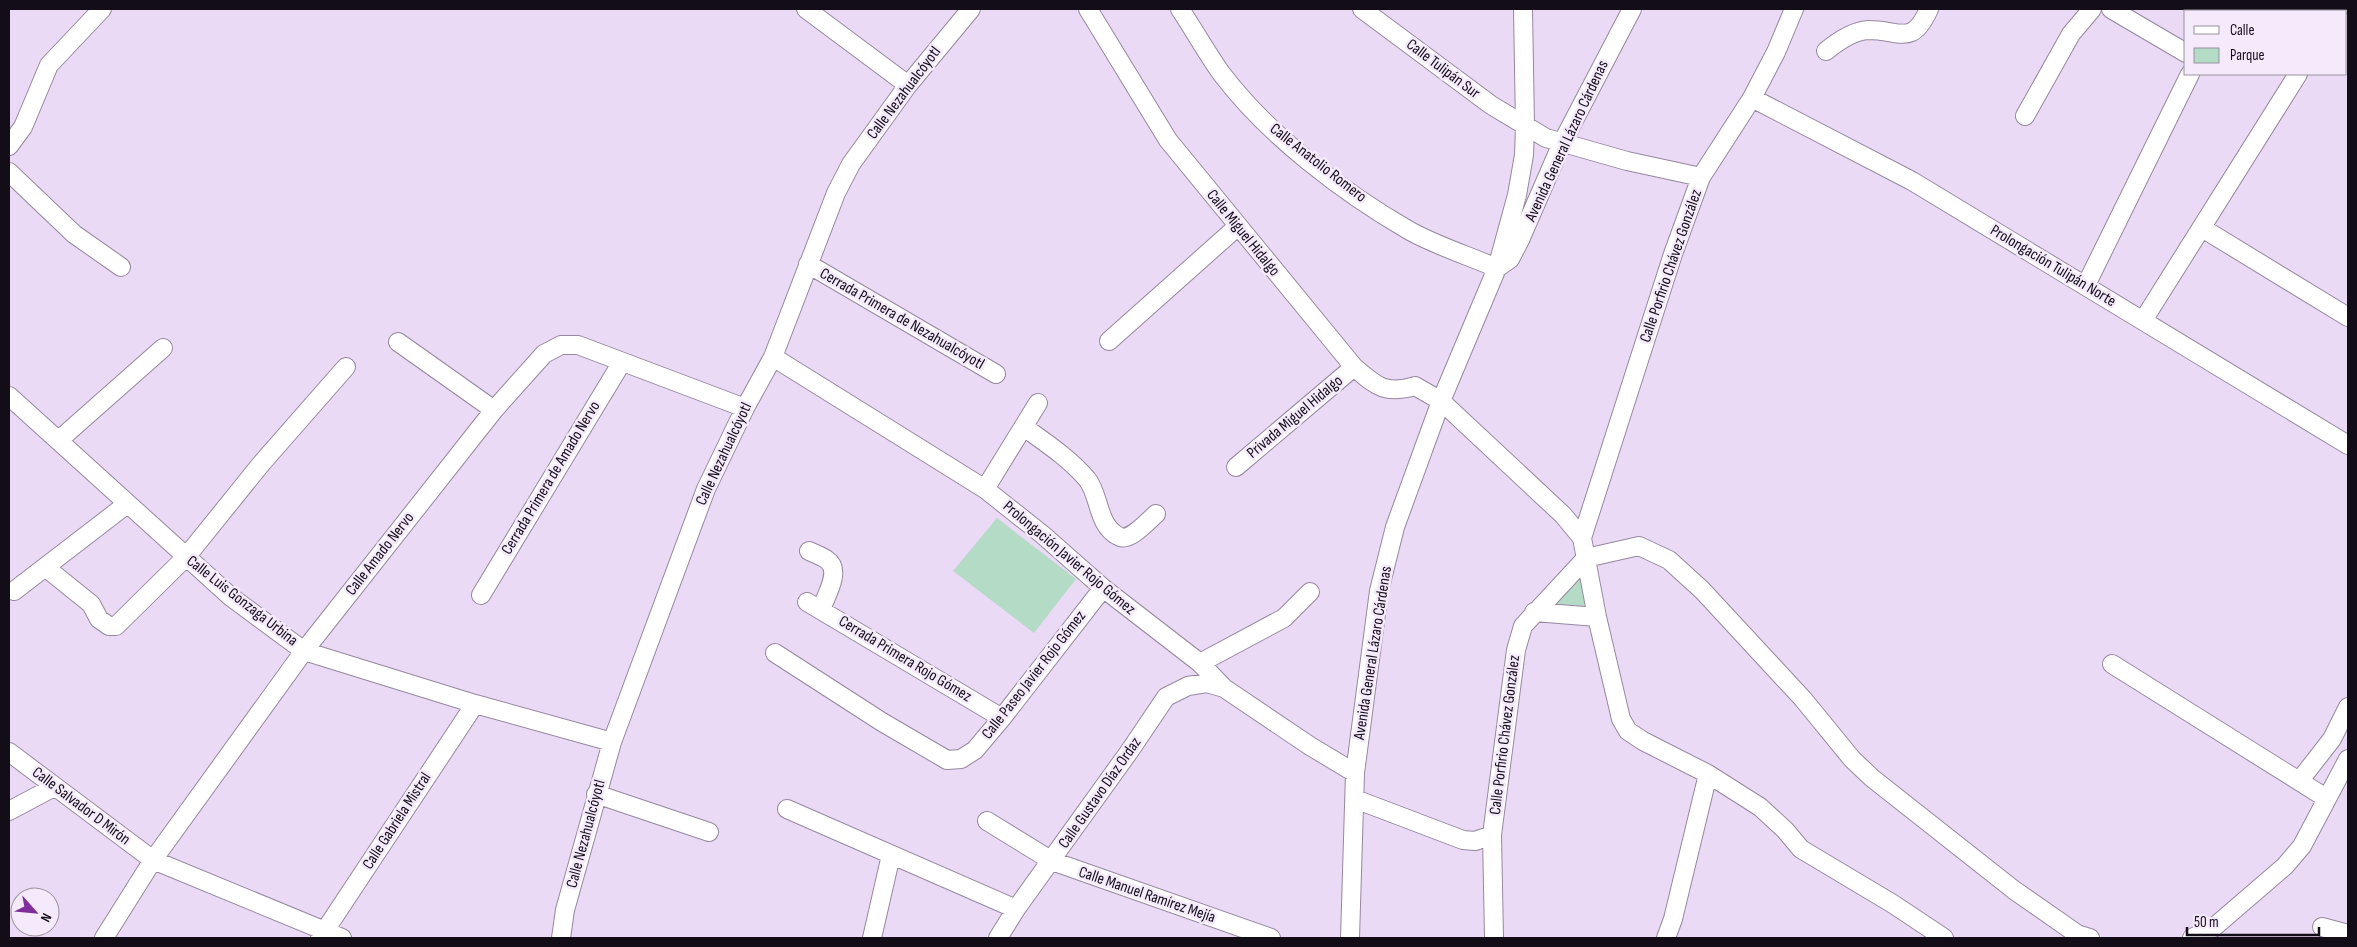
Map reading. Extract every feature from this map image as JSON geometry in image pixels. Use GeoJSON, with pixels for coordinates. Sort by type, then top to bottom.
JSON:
{"type":"FeatureCollection","features":[{"type":"Feature","properties":{"kind":"street"},"geometry":{"type":"LineString","coordinates":[[9,146],[23,127],[49,65],[102,9]]}},
{"type":"Feature","properties":{"kind":"street"},"geometry":{"type":"LineString","coordinates":[[806,9],[908,85]]}},
{"type":"Feature","properties":{"kind":"street","name":"Calle Nezahualcóyotl"},"geometry":{"type":"LineString","coordinates":[[561,938],[565,910],[612,742],[706,489],[745,408],[773,356],[836,193],[851,164],[908,85],[971,9]]}},
{"type":"Feature","properties":{"kind":"street","name":"Calle Miguel Hidalgo"},"geometry":{"type":"LineString","coordinates":[[1088,9],[1168,140],[1237,227],[1354,367],[1373,384],[1387,390],[1399,391],[1415,386],[1441,401],[1564,515],[1582,538]]}},
{"type":"Feature","properties":{"kind":"street","name":"Calle Anatolio Romero"},"geometry":{"type":"LineString","coordinates":[[1180,9],[1221,72],[1252,109],[1292,146],[1350,192],[1411,231],[1497,268]]}},
{"type":"Feature","properties":{"kind":"street","name":"Calle Tulipán Sur"},"geometry":{"type":"LineString","coordinates":[[1362,9],[1491,105],[1546,138],[1627,162],[1701,177]]}},
{"type":"Feature","properties":{"kind":"street","name":"Avenida General Lázaro Cárdenas"},"geometry":{"type":"LineString","coordinates":[[1350,938],[1355,773],[1379,591],[1395,528],[1441,401],[1497,268],[1517,195],[1524,155],[1526,126],[1524,9]]}},
{"type":"Feature","properties":{"kind":"street","name":"Avenida General Lázaro Cárdenas"},"geometry":{"type":"LineString","coordinates":[[1497,268],[1510,259],[1520,240],[1562,142],[1632,9]]}},
{"type":"Feature","properties":{"kind":"street","name":"Calle Porfirio Chávez González"},"geometry":{"type":"LineString","coordinates":[[1582,538],[1672,254],[1701,177],[1752,98],[1776,52],[1794,9]]}},
{"type":"Feature","properties":{"kind":"street"},"geometry":{"type":"LineString","coordinates":[[1826,51],[1845,38],[1866,30],[1909,34],[1917,30],[1923,23],[1929,9]]}},
{"type":"Feature","properties":{"kind":"street"},"geometry":{"type":"LineString","coordinates":[[2025,116],[2071,34],[2092,9]]}},
{"type":"Feature","properties":{"kind":"street"},"geometry":{"type":"LineString","coordinates":[[2111,9],[2184,52]]}},
{"type":"Feature","properties":{"kind":"street"},"geometry":{"type":"LineString","coordinates":[[2086,285],[2190,75]]}},
{"type":"Feature","properties":{"kind":"street"},"geometry":{"type":"LineString","coordinates":[[2144,319],[2297,75]]}},
{"type":"Feature","properties":{"kind":"street","name":"Prolongación Tulipán Norte"},"geometry":{"type":"LineString","coordinates":[[1752,98],[1912,181],[2144,319],[2348,445]]}},
{"type":"Feature","properties":{"kind":"street"},"geometry":{"type":"LineString","coordinates":[[9,172],[74,234],[121,266]]}},
{"type":"Feature","properties":{"kind":"street"},"geometry":{"type":"LineString","coordinates":[[1110,341],[1237,227]]}},
{"type":"Feature","properties":{"kind":"street"},"geometry":{"type":"LineString","coordinates":[[2202,228],[2348,317]]}},
{"type":"Feature","properties":{"kind":"street","name":"Cerrada Primera de Nezahualcóyotl"},"geometry":{"type":"LineString","coordinates":[[808,264],[996,374]]}},
{"type":"Feature","properties":{"kind":"street"},"geometry":{"type":"LineString","coordinates":[[398,342],[494,410]]}},
{"type":"Feature","properties":{"kind":"street","name":"Calle Amado Nervo"},"geometry":{"type":"LineString","coordinates":[[104,938],[153,860],[304,650],[494,410],[544,354],[561,344],[578,344],[745,408]]}},
{"type":"Feature","properties":{"kind":"street"},"geometry":{"type":"LineString","coordinates":[[59,440],[163,348]]}},
{"type":"Feature","properties":{"kind":"street","name":"Prolongación Javier Rojo Gómez"},"geometry":{"type":"LineString","coordinates":[[773,356],[985,489],[1043,535],[1103,588],[1200,663],[1224,688],[1310,746],[1355,773]]}},
{"type":"Feature","properties":{"kind":"street","name":"Cerrada Primera de Amado Nervo"},"geometry":{"type":"LineString","coordinates":[[481,595],[622,362]]}},
{"type":"Feature","properties":{"kind":"street"},"geometry":{"type":"LineString","coordinates":[[45,567],[91,604],[99,619],[109,626],[116,626],[186,557],[262,464],[346,367]]}},
{"type":"Feature","properties":{"kind":"street","name":"Privada Miguel Hidalgo"},"geometry":{"type":"LineString","coordinates":[[1236,466],[1354,367]]}},
{"type":"Feature","properties":{"kind":"street","name":"Calle Luis Gonzaga Urbina"},"geometry":{"type":"LineString","coordinates":[[9,396],[231,597],[304,650],[475,704],[612,742]]}},
{"type":"Feature","properties":{"kind":"street"},"geometry":{"type":"LineString","coordinates":[[985,489],[1038,403]]}},
{"type":"Feature","properties":{"kind":"street"},"geometry":{"type":"LineString","coordinates":[[1024,427],[1061,454],[1088,481],[1106,524],[1118,537],[1125,538],[1132,534],[1156,514]]}},
{"type":"Feature","properties":{"kind":"street"},"geometry":{"type":"LineString","coordinates":[[14,591],[127,504]]}},
{"type":"Feature","properties":{"kind":"street"},"geometry":{"type":"LineString","coordinates":[[1582,538],[1597,617],[1621,719],[1628,731],[1643,741],[1708,774],[1760,808],[1785,830],[1801,849],[1893,904],[1944,938]]}},
{"type":"Feature","properties":{"kind":"street"},"geometry":{"type":"LineString","coordinates":[[1586,558],[1639,546],[1669,560],[1702,590],[1803,699],[1852,759],[1872,778],[2014,890],[2077,934],[2090,938]]}},
{"type":"Feature","properties":{"kind":"street","name":"Cerrada Primera Rojo Gómez"},"geometry":{"type":"LineString","coordinates":[[809,551],[829,560],[834,570],[832,585],[814,605],[1002,718]]}},
{"type":"Feature","properties":{"kind":"street","name":"Calle Porfirio Chávez González"},"geometry":{"type":"LineString","coordinates":[[1494,938],[1492,836],[1516,650],[1523,626],[1586,558]]}},
{"type":"Feature","properties":{"kind":"street","name":"Calle Paseo Javier Rojo Gómez"},"geometry":{"type":"LineString","coordinates":[[775,652],[882,722],[947,760],[961,759],[974,750],[1002,718],[1103,588]]}},
{"type":"Feature","properties":{"kind":"street"},"geometry":{"type":"LineString","coordinates":[[1200,663],[1284,618],[1310,592]]}},
{"type":"Feature","properties":{"kind":"street"},"geometry":{"type":"LineString","coordinates":[[1534,612],[1597,617]]}},
{"type":"Feature","properties":{"kind":"street"},"geometry":{"type":"LineString","coordinates":[[2112,664],[2326,798]]}},
{"type":"Feature","properties":{"kind":"street","name":"Calle Gustavo Díaz Ordaz"},"geometry":{"type":"LineString","coordinates":[[998,938],[1016,908],[1052,861],[1166,697],[1188,686],[1207,683],[1224,688]]}},
{"type":"Feature","properties":{"kind":"street","name":"Calle Gabriela Mistral"},"geometry":{"type":"LineString","coordinates":[[322,935],[475,704]]}},
{"type":"Feature","properties":{"kind":"street"},"geometry":{"type":"LineString","coordinates":[[2300,780],[2332,739],[2348,706]]}},
{"type":"Feature","properties":{"kind":"street","name":"Calle Salvador D Mirón"},"geometry":{"type":"LineString","coordinates":[[9,752],[54,788],[153,860],[322,935],[342,938]]}},
{"type":"Feature","properties":{"kind":"street"},"geometry":{"type":"LineString","coordinates":[[2192,938],[2213,928],[2285,866],[2302,846],[2348,759]]}},
{"type":"Feature","properties":{"kind":"street"},"geometry":{"type":"LineString","coordinates":[[1666,938],[1673,919],[1708,774]]}},
{"type":"Feature","properties":{"kind":"street"},"geometry":{"type":"LineString","coordinates":[[9,810],[54,788]]}},
{"type":"Feature","properties":{"kind":"street"},"geometry":{"type":"LineString","coordinates":[[596,794],[709,832]]}},
{"type":"Feature","properties":{"kind":"street"},"geometry":{"type":"LineString","coordinates":[[1355,798],[1463,840],[1475,841],[1492,836]]}},
{"type":"Feature","properties":{"kind":"street"},"geometry":{"type":"LineString","coordinates":[[786,809],[1016,908]]}},
{"type":"Feature","properties":{"kind":"street","name":"Calle Manuel Ramírez Mejía"},"geometry":{"type":"LineString","coordinates":[[987,821],[1052,861],[1271,938]]}},
{"type":"Feature","properties":{"kind":"street"},"geometry":{"type":"LineString","coordinates":[[872,938],[891,855]]}},
{"type":"Feature","properties":{"kind":"street"},"geometry":{"type":"LineString","coordinates":[[2322,927],[2348,934]]}},
{"type":"Feature","properties":{"kind":"green space"},"geometry":{"type":"Polygon","coordinates":[[[997,518],[1076,579],[1034,633],[953,571],[997,518]]]}},
{"type":"Feature","properties":{"kind":"green space"},"geometry":{"type":"Polygon","coordinates":[[[1585,573],[1593,612],[1551,602],[1585,573]]]}}]}
